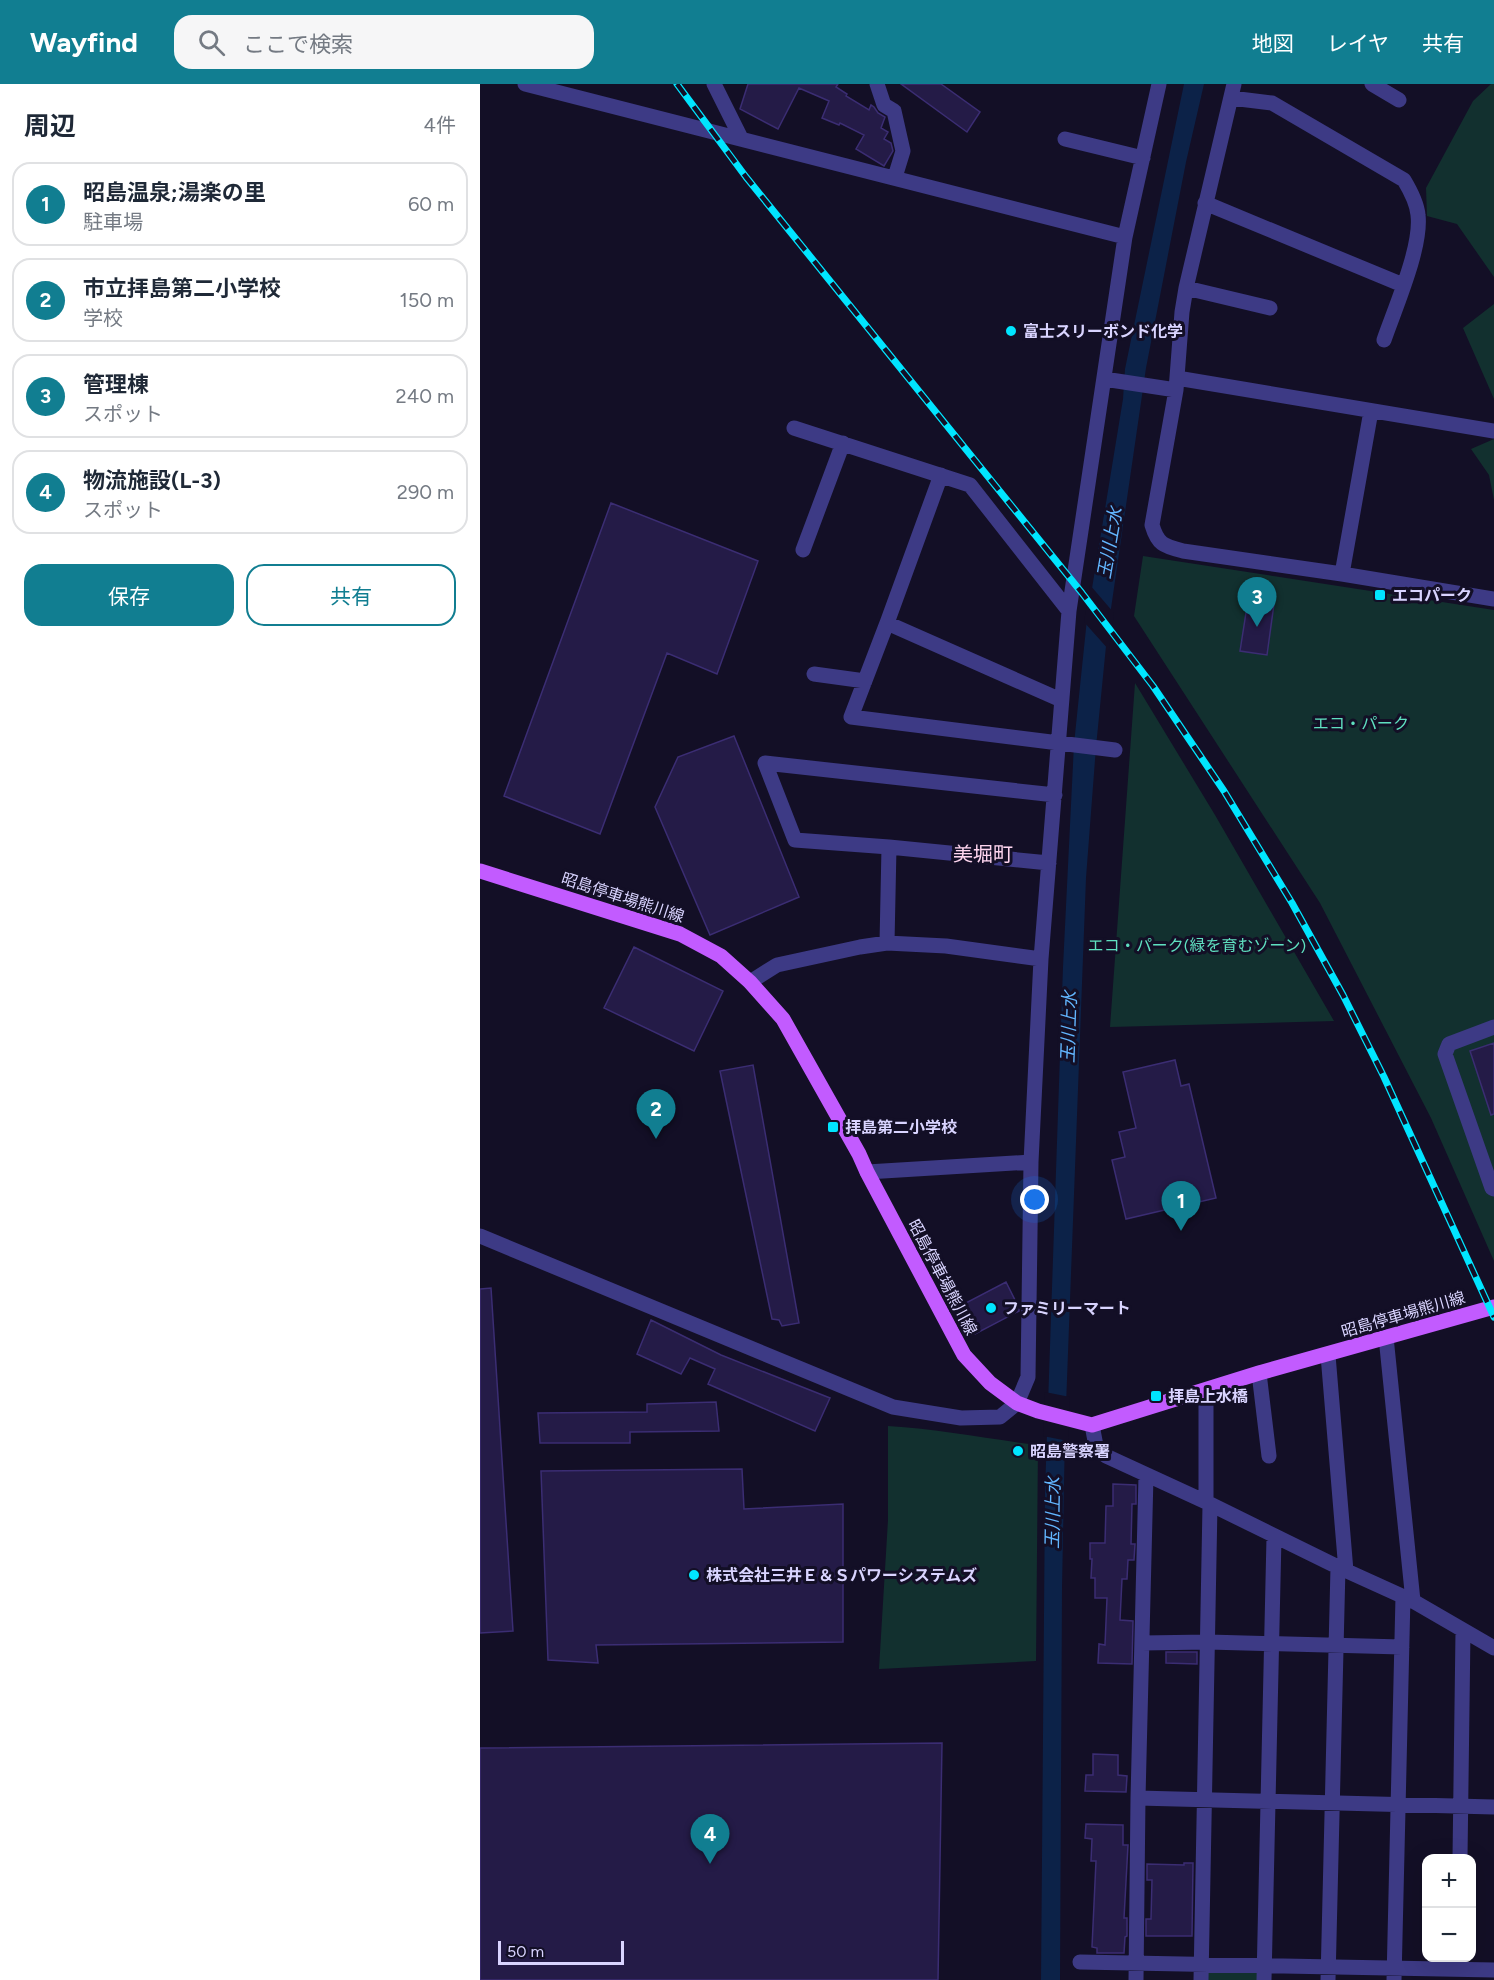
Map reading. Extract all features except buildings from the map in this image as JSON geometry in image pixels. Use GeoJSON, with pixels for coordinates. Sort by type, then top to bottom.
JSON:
{"type":"FeatureCollection","features":[{"type":"Feature","properties":{"kind":"main road","name":"昭島停車場熊川線"},"geometry":{"type":"LineString","coordinates":[[480,871],[680,934],[721,956],[750,982],[783,1019],[859,1154],[964,1355],[990,1383],[1017,1404],[1092,1425],[1258,1373],[1494,1307]]}},
{"type":"Feature","properties":{"kind":"street"},"geometry":{"type":"LineString","coordinates":[[525,84],[1125,237]]}},
{"type":"Feature","properties":{"kind":"street"},"geometry":{"type":"LineString","coordinates":[[714,84],[741,138]]}},
{"type":"Feature","properties":{"kind":"street"},"geometry":{"type":"LineString","coordinates":[[877,84],[884,105],[894,111],[903,151],[895,177]]}},
{"type":"Feature","properties":{"kind":"street"},"geometry":{"type":"LineString","coordinates":[[480,1236],[893,1407],[962,1418],[1000,1418],[1017,1404],[1028,1377],[1031,1162],[1041,959],[1069,611],[1125,237],[1159,84]]}},
{"type":"Feature","properties":{"kind":"street"},"geometry":{"type":"LineString","coordinates":[[1371,84],[1399,100]]}},
{"type":"Feature","properties":{"kind":"street"},"geometry":{"type":"LineString","coordinates":[[1384,340],[1418,240],[1418,214],[1411,191],[1404,180],[1272,103],[1232,91],[1186,288],[1152,525],[1156,537],[1163,546],[1183,551],[1494,599]]}},
{"type":"Feature","properties":{"kind":"street"},"geometry":{"type":"LineString","coordinates":[[1065,139],[1143,158]]}},
{"type":"Feature","properties":{"kind":"street"},"geometry":{"type":"LineString","coordinates":[[1205,203],[1402,285]]}},
{"type":"Feature","properties":{"kind":"street"},"geometry":{"type":"LineString","coordinates":[[1186,288],[1270,309]]}},
{"type":"Feature","properties":{"kind":"street"},"geometry":{"type":"LineString","coordinates":[[1104,379],[1371,411],[1494,431]]}},
{"type":"Feature","properties":{"kind":"street"},"geometry":{"type":"LineString","coordinates":[[1342,574],[1371,411]]}},
{"type":"Feature","properties":{"kind":"street"},"geometry":{"type":"LineString","coordinates":[[794,428],[970,485],[1069,611]]}},
{"type":"Feature","properties":{"kind":"street"},"geometry":{"type":"LineString","coordinates":[[803,550],[843,443]]}},
{"type":"Feature","properties":{"kind":"street"},"geometry":{"type":"LineString","coordinates":[[941,476],[851,717],[1115,750]]}},
{"type":"Feature","properties":{"kind":"street"},"geometry":{"type":"LineString","coordinates":[[887,622],[1061,700]]}},
{"type":"Feature","properties":{"kind":"street"},"geometry":{"type":"LineString","coordinates":[[814,674],[865,681]]}},
{"type":"Feature","properties":{"kind":"street"},"geometry":{"type":"LineString","coordinates":[[1049,863],[795,840],[765,763],[1055,795]]}},
{"type":"Feature","properties":{"kind":"street"},"geometry":{"type":"LineString","coordinates":[[887,943],[889,847]]}},
{"type":"Feature","properties":{"kind":"street"},"geometry":{"type":"LineString","coordinates":[[750,982],[777,965],[887,943],[946,946],[1041,959]]}},
{"type":"Feature","properties":{"kind":"street"},"geometry":{"type":"LineString","coordinates":[[1494,1027],[1449,1044],[1445,1054],[1494,1189]]}},
{"type":"Feature","properties":{"kind":"street"},"geometry":{"type":"LineString","coordinates":[[867,1172],[1031,1162]]}},
{"type":"Feature","properties":{"kind":"street"},"geometry":{"type":"LineString","coordinates":[[1386,1337],[1408,1598],[1401,1647],[1394,1974]]}},
{"type":"Feature","properties":{"kind":"street"},"geometry":{"type":"LineString","coordinates":[[1328,1354],[1342,1569],[1336,1645],[1329,1973]]}},
{"type":"Feature","properties":{"kind":"street"},"geometry":{"type":"LineString","coordinates":[[1258,1373],[1269,1456]]}},
{"type":"Feature","properties":{"kind":"street"},"geometry":{"type":"LineString","coordinates":[[1201,1980],[1208,1642],[1206,1390]]}},
{"type":"Feature","properties":{"kind":"street"},"geometry":{"type":"LineString","coordinates":[[1092,1425],[1096,1446],[1106,1456],[1342,1569],[1408,1598],[1494,1648]]}},
{"type":"Feature","properties":{"kind":"street"},"geometry":{"type":"LineString","coordinates":[[1136,1980],[1146,1476]]}},
{"type":"Feature","properties":{"kind":"street"},"geometry":{"type":"LineString","coordinates":[[1264,1973],[1274,1537]]}},
{"type":"Feature","properties":{"kind":"street"},"geometry":{"type":"LineString","coordinates":[[1460,1854],[1463,1630]]}},
{"type":"Feature","properties":{"kind":"street"},"geometry":{"type":"LineString","coordinates":[[1142,1643],[1208,1642],[1401,1647]]}},
{"type":"Feature","properties":{"kind":"street"},"geometry":{"type":"LineString","coordinates":[[1138,1798],[1494,1807]]}},
{"type":"Feature","properties":{"kind":"street"},"geometry":{"type":"LineString","coordinates":[[1080,1962],[1201,1964],[1264,1973],[1394,1974],[1458,1969],[1494,1970]]}},
{"type":"Feature","properties":{"kind":"green space"},"geometry":{"type":"Polygon","coordinates":[[[1491,84],[1494,84],[1494,277],[1457,224],[1427,216],[1426,188],[1473,101],[1491,84]]]}},
{"type":"Feature","properties":{"kind":"green space"},"geometry":{"type":"Polygon","coordinates":[[[1494,304],[1494,399],[1463,328],[1494,304]]]}},
{"type":"Feature","properties":{"kind":"green space"},"geometry":{"type":"Polygon","coordinates":[[[1494,439],[1494,500],[1489,475],[1471,449],[1494,439]]]}},
{"type":"Feature","properties":{"kind":"green space","name":"エコ・パーク"},"geometry":{"type":"Polygon","coordinates":[[[1143,556],[1494,610],[1494,1261],[1431,1118],[1320,903],[1134,616],[1143,556]]]}},
{"type":"Feature","properties":{"kind":"green space","name":"エコ・パーク(緑を育むゾーン)"},"geometry":{"type":"Polygon","coordinates":[[[1135,683],[1215,815],[1334,1021],[1110,1027],[1135,683]]]}},
{"type":"Feature","properties":{"kind":"green space"},"geometry":{"type":"Polygon","coordinates":[[[888,1426],[1038,1445],[1036,1661],[879,1669],[888,1520],[888,1426]]]}},
{"type":"Feature","properties":{"kind":"green space"},"geometry":{"type":"Polygon","coordinates":[[[1207,1973],[1257,1973],[1257,1980],[1207,1980],[1207,1973]]]}},
{"type":"Feature","properties":{"kind":"water","name":"玉川上水"},"geometry":{"type":"Polygon","coordinates":[[[1184,84],[1204,84],[1186,162],[1146,368],[1107,636],[1086,878],[1065,1432],[1060,1980],[1041,1980],[1045,1492],[1063,967],[1074,744],[1087,619],[1123,399],[1125,369],[1184,84]]]}},
{"type":"Feature","properties":{"kind":"pier"},"geometry":{"type":"Polygon","coordinates":[[[1090,585],[1114,613],[1109,650],[1084,622],[1090,585]]]}},
{"type":"Feature","properties":{"kind":"pier"},"geometry":{"type":"Polygon","coordinates":[[[1045,1392],[1070,1397],[1068,1441],[1043,1436],[1045,1392]]]}},
{"type":"Feature","properties":{"kind":"railway"},"geometry":{"type":"LineString","coordinates":[[677,84],[746,177],[1082,593],[1153,686],[1224,791],[1292,903],[1343,995],[1384,1077],[1494,1317]]}},
{"type":"Feature","properties":{"kind":"place","name":"富士スリーボンド化学"},"geometry":{"type":"Point","coordinates":[1011,331]}},
{"type":"Feature","properties":{"kind":"place","name":"エコパーク"},"geometry":{"type":"Point","coordinates":[1380,595]}},
{"type":"Feature","properties":{"kind":"place","name":"管理棟"},"geometry":{"type":"Point","coordinates":[1257,627]}},
{"type":"Feature","properties":{"kind":"place","name":"拝島第二小学校"},"geometry":{"type":"Point","coordinates":[833,1127]}},
{"type":"Feature","properties":{"kind":"place","name":"市立拝島第二小学校"},"geometry":{"type":"Point","coordinates":[656,1139]}},
{"type":"Feature","properties":{"kind":"place","name":"昭島温泉;湯楽の里"},"geometry":{"type":"Point","coordinates":[1181,1231]}},
{"type":"Feature","properties":{"kind":"place","name":"ファミリーマート"},"geometry":{"type":"Point","coordinates":[991,1308]}},
{"type":"Feature","properties":{"kind":"place","name":"拝島上水橋"},"geometry":{"type":"Point","coordinates":[1156,1396]}},
{"type":"Feature","properties":{"kind":"place","name":"昭島警察署"},"geometry":{"type":"Point","coordinates":[1018,1451]}},
{"type":"Feature","properties":{"kind":"place","name":"株式会社三井Ｅ＆Ｓパワーシステムズ"},"geometry":{"type":"Point","coordinates":[694,1575]}},
{"type":"Feature","properties":{"kind":"place","name":"物流施設(L-3)"},"geometry":{"type":"Point","coordinates":[710,1864]}},
{"type":"Feature","properties":{"kind":"district","name":"美堀町"},"geometry":{"type":"Point","coordinates":[983,854]}}]}
